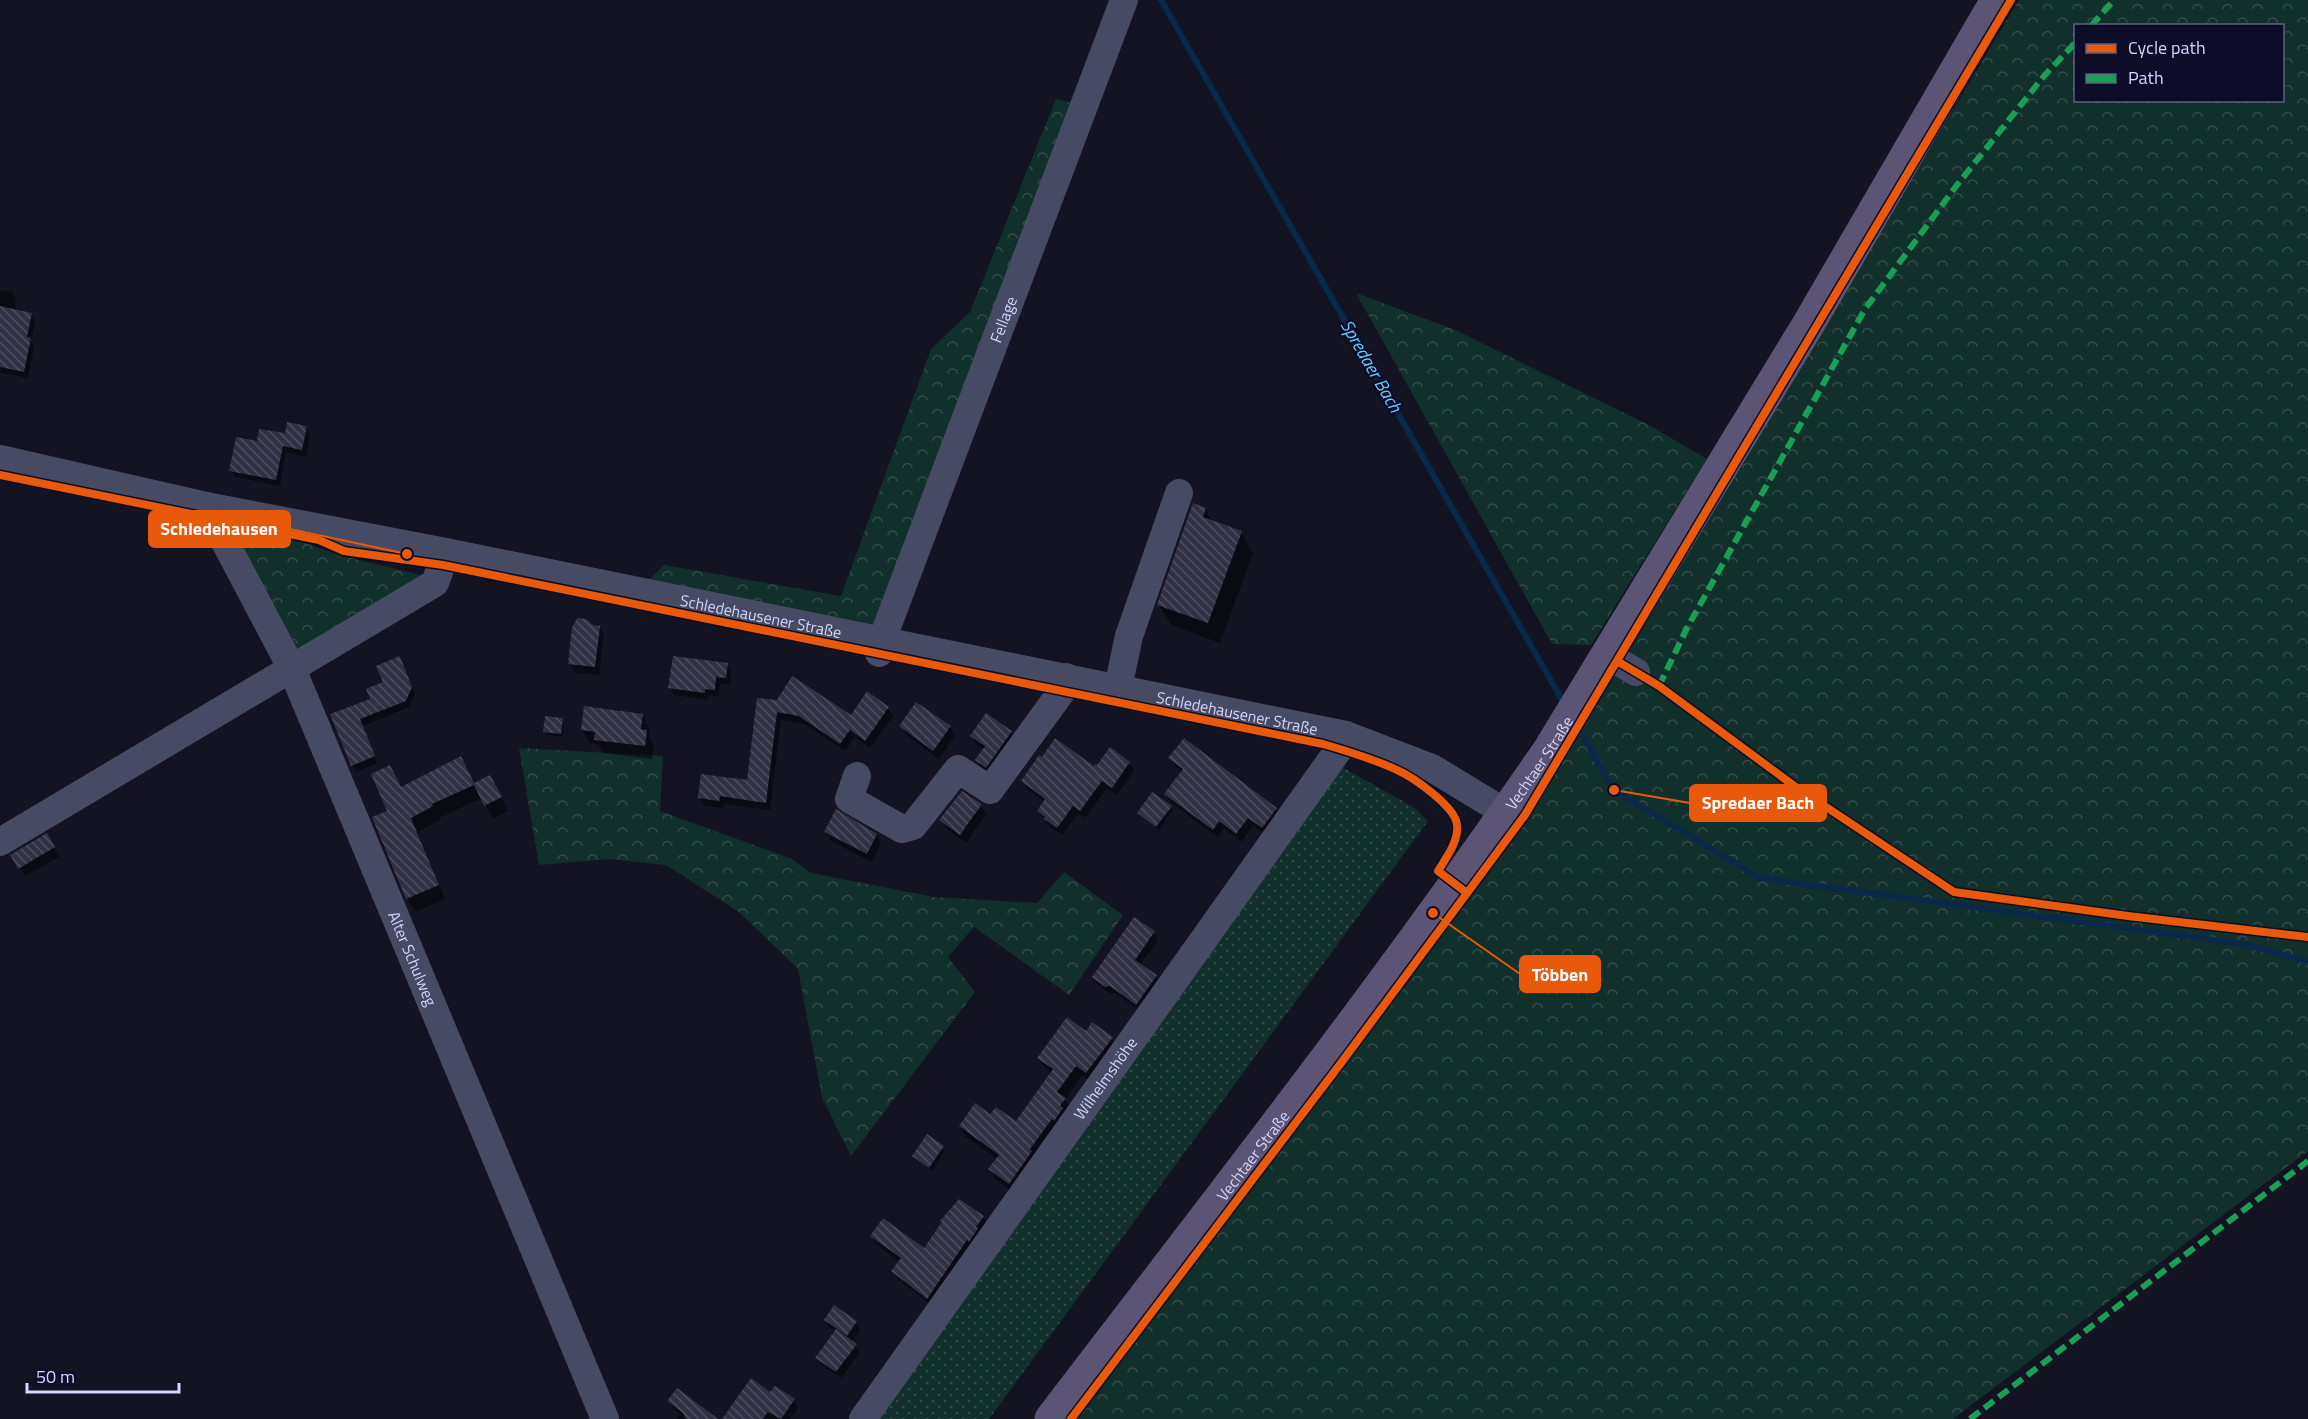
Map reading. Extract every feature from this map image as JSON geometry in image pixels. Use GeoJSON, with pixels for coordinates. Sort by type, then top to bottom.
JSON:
{"type":"FeatureCollection","features":[{"type":"Feature","properties":{"kind":"main road","name":"Vechtaer Straße"},"geometry":{"type":"LineString","coordinates":[[1051,1419],[1325,1060],[1506,813],[1549,750],[1808,325],[1997,0]]}},
{"type":"Feature","properties":{"kind":"street","name":"Fellage"},"geometry":{"type":"LineString","coordinates":[[881,647],[1124,0]]}},
{"type":"Feature","properties":{"kind":"street","name":"Schledehausener Straße"},"geometry":{"type":"LineString","coordinates":[[0,459],[206,506],[446,552],[881,647],[1066,677],[1346,735],[1432,768],[1506,813]]}},
{"type":"Feature","properties":{"kind":"street"},"geometry":{"type":"LineString","coordinates":[[1118,688],[1130,636],[1179,493]]}},
{"type":"Feature","properties":{"kind":"street","name":"Alter Schulweg"},"geometry":{"type":"LineString","coordinates":[[206,506],[292,669],[605,1419]]}},
{"type":"Feature","properties":{"kind":"street"},"geometry":{"type":"LineString","coordinates":[[0,842],[435,583],[446,552]]}},
{"type":"Feature","properties":{"kind":"street"},"geometry":{"type":"LineString","coordinates":[[857,777],[849,799],[902,829],[914,826],[958,769],[990,790],[1062,691],[1066,677]]}},
{"type":"Feature","properties":{"kind":"street","name":"Wilhelmshöhe"},"geometry":{"type":"LineString","coordinates":[[863,1419],[1332,758],[1346,735]]}},
{"type":"Feature","properties":{"kind":"green space"},"geometry":{"type":"Polygon","coordinates":[[[2019,0],[2308,0],[2308,1151],[1953,1419],[1078,1419],[1532,813],[2019,0]]]}},
{"type":"Feature","properties":{"kind":"green space"},"geometry":{"type":"Polygon","coordinates":[[[1056,99],[1073,103],[878,626],[648,581],[664,565],[841,596],[931,349],[970,312],[1056,99]]]}},
{"type":"Feature","properties":{"kind":"green space"},"geometry":{"type":"Polygon","coordinates":[[[1356,293],[1453,329],[1645,423],[1707,459],[1591,645],[1552,644],[1356,293]]]}},
{"type":"Feature","properties":{"kind":"green space"},"geometry":{"type":"Polygon","coordinates":[[[238,530],[305,543],[342,556],[425,576],[290,659],[235,542],[238,530]]]}},
{"type":"Feature","properties":{"kind":"green space"},"geometry":{"type":"Polygon","coordinates":[[[519,748],[663,756],[660,811],[792,859],[811,873],[934,897],[1037,903],[1064,872],[1123,915],[1069,995],[974,927],[948,957],[975,992],[851,1156],[822,1097],[798,969],[739,912],[666,865],[610,859],[539,865],[519,748]]]}},
{"type":"Feature","properties":{"kind":"green space"},"geometry":{"type":"Polygon","coordinates":[[[1340,766],[1415,808],[1428,821],[989,1419],[878,1419],[1340,766]]]}},
{"type":"Feature","properties":{"kind":"building"},"geometry":{"type":"Polygon","coordinates":[[[0,306],[32,313],[27,337],[31,338],[24,372],[0,367],[0,306]]]}},
{"type":"Feature","properties":{"kind":"building"},"geometry":{"type":"Polygon","coordinates":[[[287,422],[307,426],[302,450],[283,446],[276,480],[229,471],[236,437],[257,441],[259,429],[285,433],[287,422]]]}},
{"type":"Feature","properties":{"kind":"building"},"geometry":{"type":"Polygon","coordinates":[[[1193,503],[1206,508],[1203,517],[1242,531],[1208,623],[1157,605],[1193,503]]]}},
{"type":"Feature","properties":{"kind":"building"},"geometry":{"type":"Polygon","coordinates":[[[577,618],[586,619],[593,625],[600,626],[595,667],[568,664],[572,628],[577,618]]]}},
{"type":"Feature","properties":{"kind":"building"},"geometry":{"type":"Polygon","coordinates":[[[400,656],[412,687],[406,701],[360,719],[375,756],[351,766],[330,714],[370,699],[366,689],[383,682],[376,666],[400,656]]]}},
{"type":"Feature","properties":{"kind":"building"},"geometry":{"type":"Polygon","coordinates":[[[673,656],[728,663],[726,678],[716,677],[715,690],[705,689],[705,693],[668,688],[673,656]]]}},
{"type":"Feature","properties":{"kind":"building"},"geometry":{"type":"Polygon","coordinates":[[[792,676],[851,715],[867,691],[889,707],[865,741],[850,730],[840,744],[799,716],[777,712],[766,803],[720,796],[719,801],[698,798],[701,774],[747,780],[757,698],[777,700],[792,676]]]}},
{"type":"Feature","properties":{"kind":"building"},"geometry":{"type":"Polygon","coordinates":[[[916,702],[951,726],[933,751],[899,726],[916,702]]]}},
{"type":"Feature","properties":{"kind":"building"},"geometry":{"type":"Polygon","coordinates":[[[584,706],[643,714],[641,729],[647,730],[645,746],[594,740],[595,732],[581,730],[584,706]]]}},
{"type":"Feature","properties":{"kind":"building"},"geometry":{"type":"Polygon","coordinates":[[[986,713],[1012,731],[986,768],[975,760],[985,746],[970,736],[986,713]]]}},
{"type":"Feature","properties":{"kind":"building"},"geometry":{"type":"Polygon","coordinates":[[[545,716],[563,718],[561,734],[543,732],[545,716]]]}},
{"type":"Feature","properties":{"kind":"building"},"geometry":{"type":"Polygon","coordinates":[[[1055,738],[1094,766],[1110,747],[1130,762],[1112,788],[1102,781],[1080,811],[1073,806],[1057,828],[1037,811],[1045,799],[1021,781],[1039,755],[1042,757],[1055,738]]]}},
{"type":"Feature","properties":{"kind":"building"},"geometry":{"type":"Polygon","coordinates":[[[1184,738],[1277,808],[1262,828],[1248,818],[1236,834],[1219,821],[1213,830],[1164,794],[1183,769],[1168,758],[1184,738]]]}},
{"type":"Feature","properties":{"kind":"building"},"geometry":{"type":"Polygon","coordinates":[[[461,756],[474,783],[490,775],[502,797],[484,806],[474,785],[432,804],[433,806],[411,818],[439,885],[406,899],[372,817],[387,811],[371,774],[390,765],[401,787],[461,756]]]}},
{"type":"Feature","properties":{"kind":"building"},"geometry":{"type":"Polygon","coordinates":[[[962,791],[982,804],[960,835],[939,820],[962,791]]]}},
{"type":"Feature","properties":{"kind":"building"},"geometry":{"type":"Polygon","coordinates":[[[1152,792],[1172,806],[1156,827],[1137,813],[1152,792]]]}},
{"type":"Feature","properties":{"kind":"building"},"geometry":{"type":"Polygon","coordinates":[[[836,809],[877,834],[867,854],[824,832],[836,809]]]}},
{"type":"Feature","properties":{"kind":"building"},"geometry":{"type":"Polygon","coordinates":[[[47,833],[55,847],[18,869],[10,855],[47,833]]]}},
{"type":"Feature","properties":{"kind":"building"},"geometry":{"type":"Polygon","coordinates":[[[1134,917],[1155,931],[1135,960],[1157,975],[1136,1005],[1110,986],[1105,987],[1092,977],[1134,917]]]}},
{"type":"Feature","properties":{"kind":"building"},"geometry":{"type":"Polygon","coordinates":[[[1067,1017],[1086,1031],[1092,1022],[1113,1037],[1086,1073],[1076,1066],[1057,1092],[1066,1098],[1060,1106],[1063,1108],[1030,1149],[1032,1151],[1009,1184],[988,1169],[999,1155],[959,1126],[975,1103],[990,1114],[996,1107],[1016,1121],[1053,1069],[1037,1058],[1067,1017]]]}},
{"type":"Feature","properties":{"kind":"building"},"geometry":{"type":"Polygon","coordinates":[[[927,1134],[944,1146],[929,1168],[912,1156],[927,1134]]]}},
{"type":"Feature","properties":{"kind":"building"},"geometry":{"type":"Polygon","coordinates":[[[959,1199],[984,1216],[969,1242],[967,1240],[927,1299],[891,1271],[901,1258],[870,1236],[883,1218],[924,1248],[942,1222],[940,1221],[959,1199]]]}},
{"type":"Feature","properties":{"kind":"building"},"geometry":{"type":"Polygon","coordinates":[[[834,1305],[857,1321],[847,1336],[824,1320],[834,1305]]]}},
{"type":"Feature","properties":{"kind":"building"},"geometry":{"type":"Polygon","coordinates":[[[836,1329],[857,1344],[836,1372],[815,1358],[836,1329]]]}},
{"type":"Feature","properties":{"kind":"building"},"geometry":{"type":"Polygon","coordinates":[[[751,1378],[770,1392],[775,1386],[795,1399],[781,1419],[768,1412],[763,1419],[722,1419],[751,1378]]]}},
{"type":"Feature","properties":{"kind":"building"},"geometry":{"type":"Polygon","coordinates":[[[677,1388],[718,1419],[686,1419],[683,1413],[667,1401],[677,1388]]]}},
{"type":"Feature","properties":{"kind":"waterway","name":"Spredaer Bach"},"geometry":{"type":"LineString","coordinates":[[1161,0],[1565,705]]}},
{"type":"Feature","properties":{"kind":"waterway","name":"Spredaer Bach"},"geometry":{"type":"LineString","coordinates":[[1576,724],[1614,790],[1760,878],[2243,944],[2308,962]]}},
{"type":"Feature","properties":{"kind":"marked path"},"geometry":{"type":"LineString","coordinates":[[2093,24],[2114,0]]}},
{"type":"Feature","properties":{"kind":"marked path"},"geometry":{"type":"LineString","coordinates":[[1659,686],[1687,628],[1865,309],[1957,185],[2044,76],[2074,44]]}},
{"type":"Feature","properties":{"kind":"marked path"},"geometry":{"type":"LineString","coordinates":[[1970,1419],[2308,1161]]}},
{"type":"Feature","properties":{"kind":"cycle path"},"geometry":{"type":"LineString","coordinates":[[1071,1419],[1344,1059],[1525,815],[2011,0]]}},
{"type":"Feature","properties":{"kind":"cycle path"},"geometry":{"type":"LineString","coordinates":[[0,475],[319,540],[344,551],[443,565],[1323,744],[1397,770],[1423,786],[1442,802],[1455,818],[1457,831],[1451,849],[1438,871],[1467,893]]}},
{"type":"Feature","properties":{"kind":"cycle path"},"geometry":{"type":"LineString","coordinates":[[1617,661],[1659,686],[1793,785],[1954,892],[2128,916],[2308,937]]}},
{"type":"Feature","properties":{"kind":"place","name":"Schledehausen"},"geometry":{"type":"Point","coordinates":[407,554]}},
{"type":"Feature","properties":{"kind":"place","name":"Spredaer Bach"},"geometry":{"type":"Point","coordinates":[1614,790]}},
{"type":"Feature","properties":{"kind":"place","name":"Többen"},"geometry":{"type":"Point","coordinates":[1433,913]}}]}
